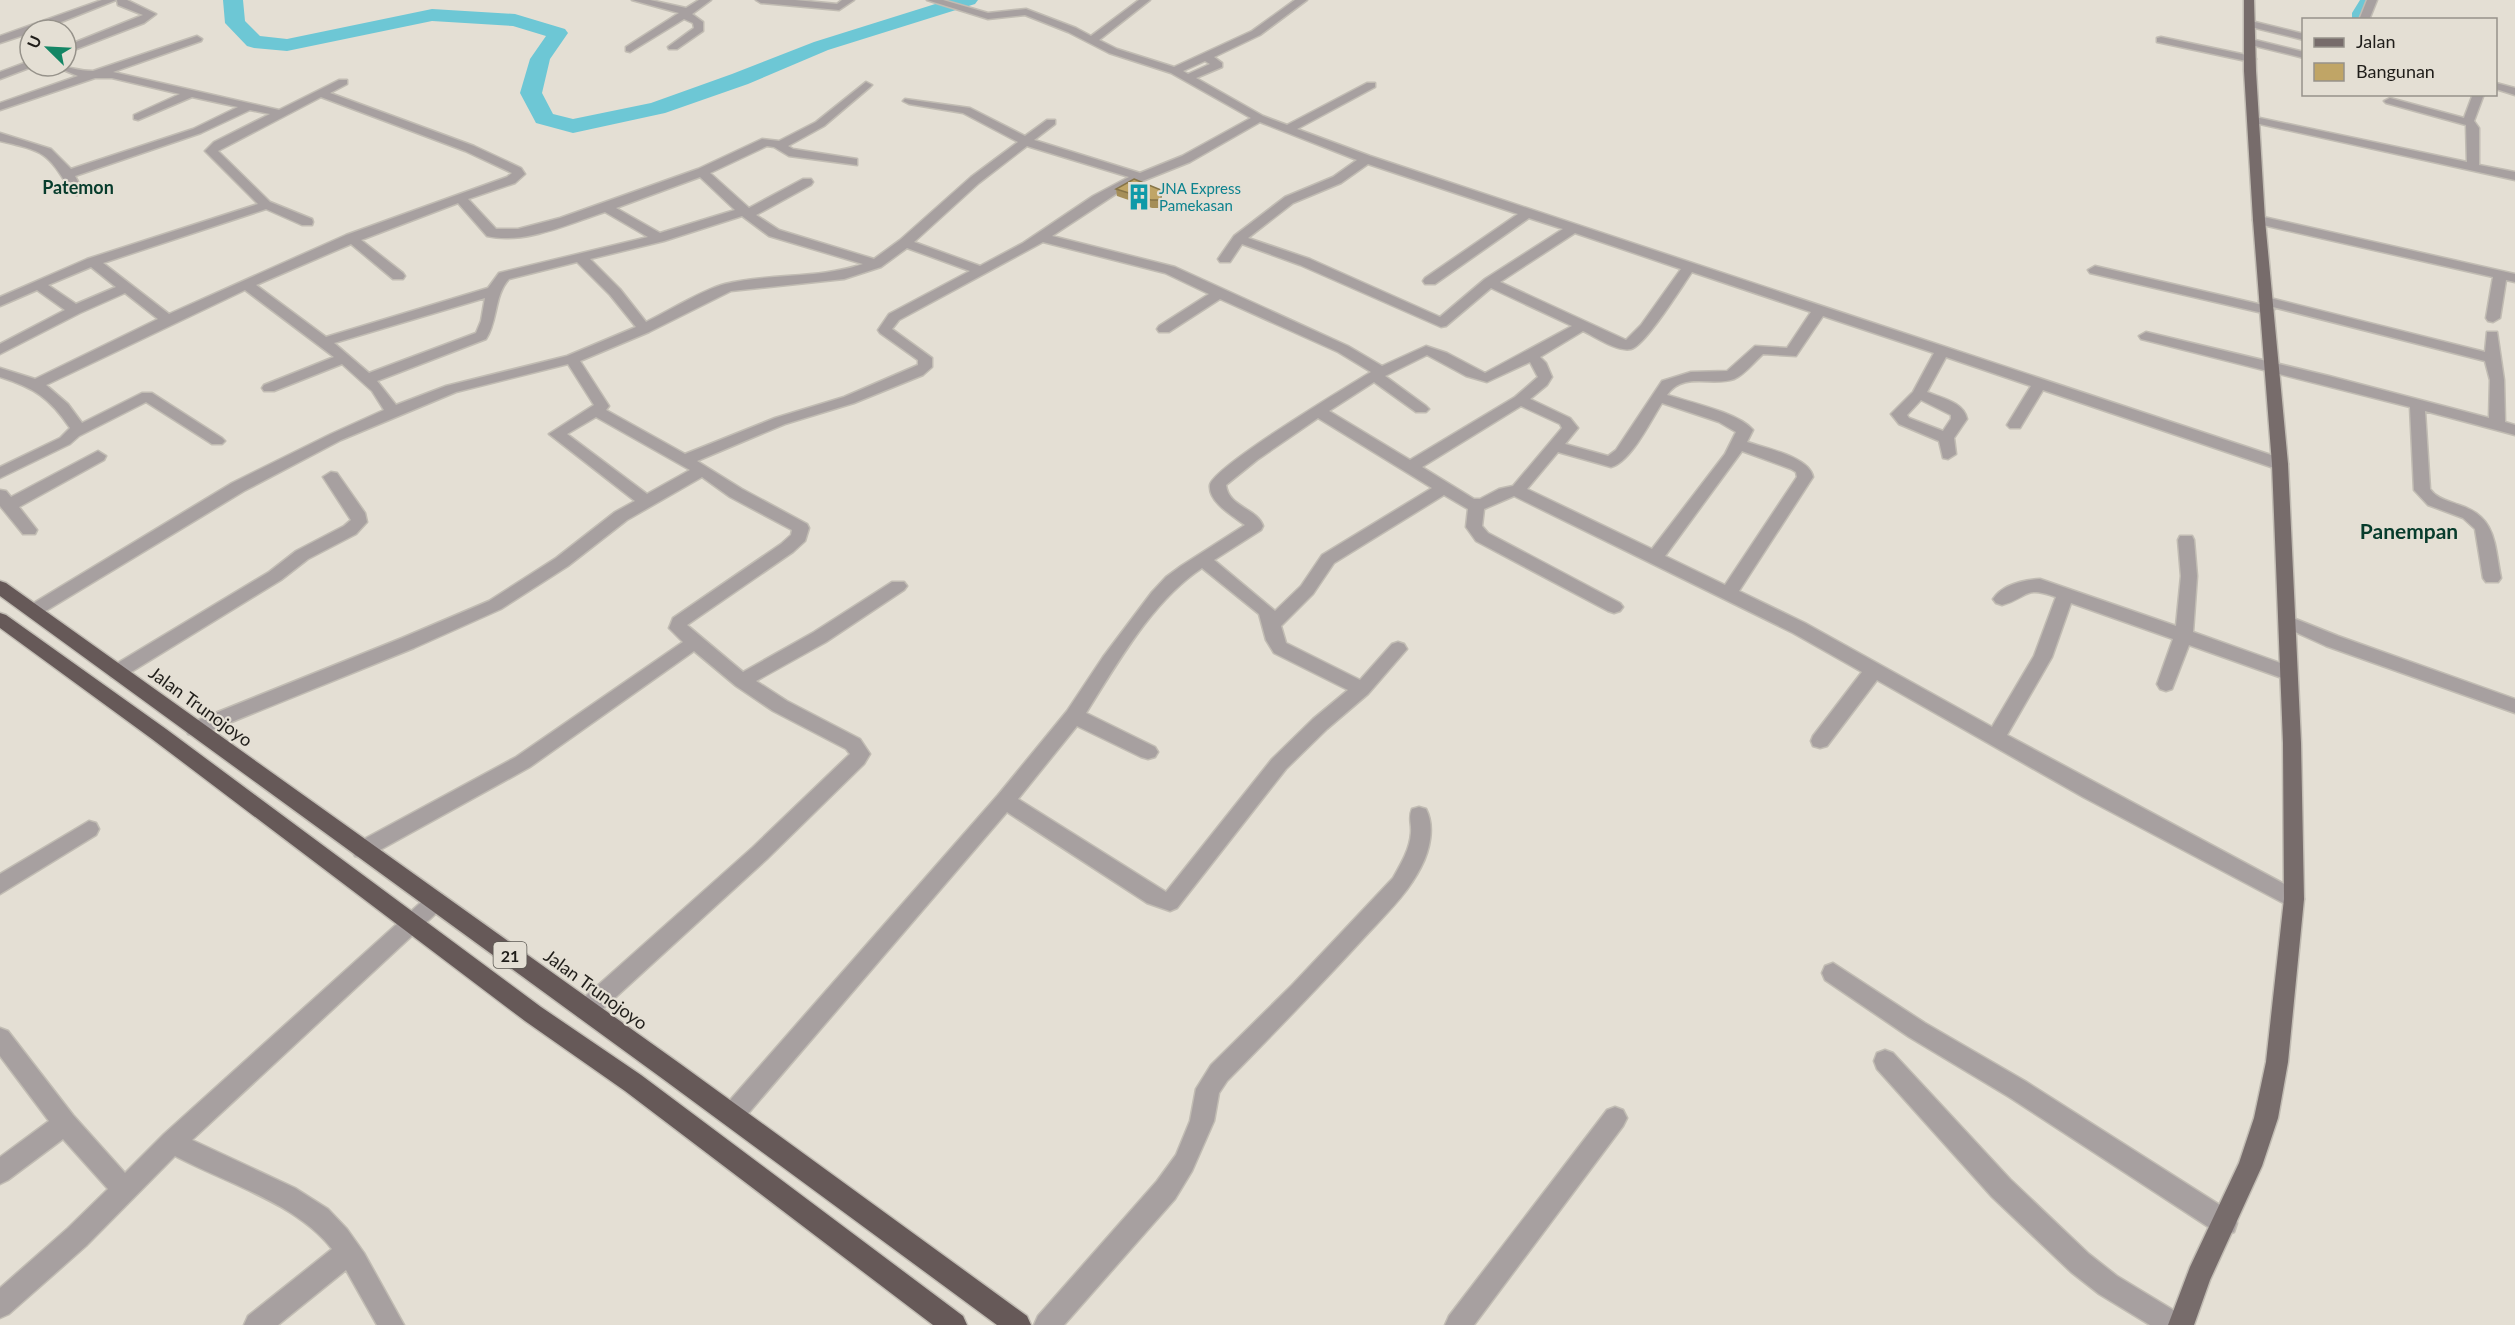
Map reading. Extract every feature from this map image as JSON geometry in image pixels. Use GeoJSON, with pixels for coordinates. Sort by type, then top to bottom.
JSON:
{"type":"FeatureCollection","features":[{"type":"Feature","properties":{"kind":"highway","name":"Jalan Trunojoyo"},"geometry":{"type":"LineString","coordinates":[[0,587],[732,1115],[1018,1325]]}},
{"type":"Feature","properties":{"kind":"highway","name":"21"},"geometry":{"type":"LineString","coordinates":[[0,619],[177,747],[533,1014],[633,1083],[954,1325]]}},
{"type":"Feature","properties":{"kind":"main road"},"geometry":{"type":"LineString","coordinates":[[2181,1325],[2199,1276],[2250,1166],[2266,1118],[2277,1062],[2294,899],[2288,622],[2280,464],[2259,220],[2249,0]]}},
{"type":"Feature","properties":{"kind":"street"},"geometry":{"type":"LineString","coordinates":[[62,18],[111,0]]}},
{"type":"Feature","properties":{"kind":"street"},"geometry":{"type":"LineString","coordinates":[[78,45],[152,14],[122,3],[122,0]]}},
{"type":"Feature","properties":{"kind":"street"},"geometry":{"type":"LineString","coordinates":[[637,0],[686,13],[698,22],[699,29],[673,47]]}},
{"type":"Feature","properties":{"kind":"street"},"geometry":{"type":"LineString","coordinates":[[630,49],[706,0]]}},
{"type":"Feature","properties":{"kind":"street"},"geometry":{"type":"LineString","coordinates":[[761,0],[811,2],[840,7],[849,0]]}},
{"type":"Feature","properties":{"kind":"street"},"geometry":{"type":"LineString","coordinates":[[932,0],[989,16],[1026,12],[1072,30],[1113,51],[1175,71],[1259,118],[1286,130],[1366,159],[2280,464]]}},
{"type":"Feature","properties":{"kind":"street"},"geometry":{"type":"LineString","coordinates":[[1092,41],[1145,0]]}},
{"type":"Feature","properties":{"kind":"street"},"geometry":{"type":"LineString","coordinates":[[1175,71],[1262,30],[1302,0]]}},
{"type":"Feature","properties":{"kind":"street"},"geometry":{"type":"LineString","coordinates":[[2365,18],[2372,0]]}},
{"type":"Feature","properties":{"kind":"street"},"geometry":{"type":"LineString","coordinates":[[0,40],[18,34]]}},
{"type":"Feature","properties":{"kind":"street"},"geometry":{"type":"LineString","coordinates":[[2162,40],[2251,42],[2302,37]]}},
{"type":"Feature","properties":{"kind":"street"},"geometry":{"type":"LineString","coordinates":[[0,107],[196,39]]}},
{"type":"Feature","properties":{"kind":"street"},"geometry":{"type":"LineString","coordinates":[[2251,42],[2302,55]]}},
{"type":"Feature","properties":{"kind":"street"},"geometry":{"type":"LineString","coordinates":[[1188,78],[1218,65],[1206,56]]}},
{"type":"Feature","properties":{"kind":"street"},"geometry":{"type":"LineString","coordinates":[[0,76],[18,69]]}},
{"type":"Feature","properties":{"kind":"street"},"geometry":{"type":"LineString","coordinates":[[78,73],[112,75],[283,114]]}},
{"type":"Feature","properties":{"kind":"street"},"geometry":{"type":"LineString","coordinates":[[307,222],[266,205],[211,151],[227,140],[343,82]]}},
{"type":"Feature","properties":{"kind":"street"},"geometry":{"type":"LineString","coordinates":[[780,145],[820,124],[866,85]]}},
{"type":"Feature","properties":{"kind":"street"},"geometry":{"type":"LineString","coordinates":[[1286,130],[1371,85]]}},
{"type":"Feature","properties":{"kind":"street"},"geometry":{"type":"LineString","coordinates":[[2497,86],[2515,92]]}},
{"type":"Feature","properties":{"kind":"street"},"geometry":{"type":"LineString","coordinates":[[138,117],[189,94]]}},
{"type":"Feature","properties":{"kind":"street"},"geometry":{"type":"LineString","coordinates":[[36,384],[168,320],[351,238],[512,180],[518,173],[419,128],[362,112],[323,94]]}},
{"type":"Feature","properties":{"kind":"street"},"geometry":{"type":"LineString","coordinates":[[2468,122],[2478,96]]}},
{"type":"Feature","properties":{"kind":"street"},"geometry":{"type":"LineString","coordinates":[[909,101],[966,110],[997,124],[1027,142],[1140,177]]}},
{"type":"Feature","properties":{"kind":"street"},"geometry":{"type":"LineString","coordinates":[[2390,101],[2468,122],[2473,128],[2473,166]]}},
{"type":"Feature","properties":{"kind":"street"},"geometry":{"type":"LineString","coordinates":[[69,174],[197,132],[247,107]]}},
{"type":"Feature","properties":{"kind":"street"},"geometry":{"type":"LineString","coordinates":[[685,460],[780,422],[849,400],[918,372],[925,367],[925,358],[885,330],[894,317],[979,270],[1010,256],[1097,199],[1140,177],[1186,159],[1259,118]]}},
{"type":"Feature","properties":{"kind":"street"},"geometry":{"type":"LineString","coordinates":[[2254,120],[2515,176]]}},
{"type":"Feature","properties":{"kind":"street"},"geometry":{"type":"LineString","coordinates":[[33,611],[238,487],[336,437],[393,412],[452,389],[572,359],[644,329],[727,288],[754,283],[844,275],[876,264],[905,243],[975,180],[1051,122]]}},
{"type":"Feature","properties":{"kind":"street"},"geometry":{"type":"LineString","coordinates":[[4,140],[39,146],[58,159],[69,174],[77,191]]}},
{"type":"Feature","properties":{"kind":"street"},"geometry":{"type":"LineString","coordinates":[[460,198],[488,231],[497,235],[536,229],[606,207],[702,172],[762,143],[780,145],[789,152],[853,162]]}},
{"type":"Feature","properties":{"kind":"street"},"geometry":{"type":"LineString","coordinates":[[1225,259],[1239,239],[1297,195],[1337,180],[1366,159]]}},
{"type":"Feature","properties":{"kind":"street"},"geometry":{"type":"LineString","coordinates":[[702,172],[746,213],[774,233],[876,264]]}},
{"type":"Feature","properties":{"kind":"street"},"geometry":{"type":"LineString","coordinates":[[368,379],[478,338],[488,324],[497,281],[508,274],[581,258],[746,213],[807,182]]}},
{"type":"Feature","properties":{"kind":"street"},"geometry":{"type":"LineString","coordinates":[[0,302],[93,262],[219,223],[266,205]]}},
{"type":"Feature","properties":{"kind":"street"},"geometry":{"type":"LineString","coordinates":[[606,207],[659,238]]}},
{"type":"Feature","properties":{"kind":"street"},"geometry":{"type":"LineString","coordinates":[[1430,281],[1528,213]]}},
{"type":"Feature","properties":{"kind":"street"},"geometry":{"type":"LineString","coordinates":[[2259,220],[2515,278]]}},
{"type":"Feature","properties":{"kind":"street"},"geometry":{"type":"LineString","coordinates":[[1239,239],[1305,262],[1439,323],[1490,282],[1574,228]]}},
{"type":"Feature","properties":{"kind":"street"},"geometry":{"type":"LineString","coordinates":[[1041,237],[1170,270],[1343,349],[1421,409]]}},
{"type":"Feature","properties":{"kind":"street"},"geometry":{"type":"LineString","coordinates":[[351,238],[398,276]]}},
{"type":"Feature","properties":{"kind":"street"},"geometry":{"type":"LineString","coordinates":[[905,243],[979,270]]}},
{"type":"Feature","properties":{"kind":"street"},"geometry":{"type":"LineString","coordinates":[[581,258],[615,292],[644,329]]}},
{"type":"Feature","properties":{"kind":"street"},"geometry":{"type":"LineString","coordinates":[[93,262],[168,320]]}},
{"type":"Feature","properties":{"kind":"street"},"geometry":{"type":"LineString","coordinates":[[1490,282],[1623,345],[1631,344],[1646,328],[1690,266]]}},
{"type":"Feature","properties":{"kind":"street"},"geometry":{"type":"LineString","coordinates":[[2095,270],[2267,306],[2492,358]]}},
{"type":"Feature","properties":{"kind":"street"},"geometry":{"type":"LineString","coordinates":[[2493,318],[2500,275]]}},
{"type":"Feature","properties":{"kind":"street"},"geometry":{"type":"LineString","coordinates":[[37,285],[75,310]]}},
{"type":"Feature","properties":{"kind":"street"},"geometry":{"type":"LineString","coordinates":[[247,285],[344,358],[377,388],[393,412]]}},
{"type":"Feature","properties":{"kind":"street"},"geometry":{"type":"LineString","coordinates":[[0,350],[75,310],[127,287]]}},
{"type":"Feature","properties":{"kind":"street"},"geometry":{"type":"LineString","coordinates":[[323,342],[494,291]]}},
{"type":"Feature","properties":{"kind":"street"},"geometry":{"type":"LineString","coordinates":[[1164,329],[1219,294]]}},
{"type":"Feature","properties":{"kind":"street"},"geometry":{"type":"LineString","coordinates":[[1556,447],[1611,462],[1621,454],[1667,384],[1676,379],[1695,375],[1734,374],[1760,349],[1791,353],[1819,311]]}},
{"type":"Feature","properties":{"kind":"street"},"geometry":{"type":"LineString","coordinates":[[732,1115],[1005,801],[1074,716],[1109,662],[1158,596],[1172,581],[1255,525],[1227,503],[1220,495],[1218,483],[1251,456],[1318,411],[1378,374],[1426,350],[1445,356],[1480,377],[1487,378],[1531,356],[1582,326]]}},
{"type":"Feature","properties":{"kind":"street"},"geometry":{"type":"LineString","coordinates":[[2492,335],[2492,358],[2497,380],[2497,425]]}},
{"type":"Feature","properties":{"kind":"street"},"geometry":{"type":"LineString","coordinates":[[2146,336],[2515,430]]}},
{"type":"Feature","properties":{"kind":"street"},"geometry":{"type":"LineString","coordinates":[[1941,351],[1919,394],[1900,410],[1901,418],[1946,438]]}},
{"type":"Feature","properties":{"kind":"street"},"geometry":{"type":"LineString","coordinates":[[1411,467],[1520,400],[1545,379],[1539,363],[1531,356]]}},
{"type":"Feature","properties":{"kind":"street"},"geometry":{"type":"LineString","coordinates":[[269,388],[344,358]]}},
{"type":"Feature","properties":{"kind":"street"},"geometry":{"type":"LineString","coordinates":[[572,359],[601,404],[597,411],[557,434],[645,501]]}},
{"type":"Feature","properties":{"kind":"street"},"geometry":{"type":"LineString","coordinates":[[0,372],[36,384],[63,407],[78,426],[77,432]]}},
{"type":"Feature","properties":{"kind":"street"},"geometry":{"type":"LineString","coordinates":[[2015,425],[2039,385]]}},
{"type":"Feature","properties":{"kind":"street"},"geometry":{"type":"LineString","coordinates":[[1919,394],[1950,407],[1958,413],[1959,419],[1946,438],[1948,454]]}},
{"type":"Feature","properties":{"kind":"street"},"geometry":{"type":"LineString","coordinates":[[0,473],[147,396],[217,441]]}},
{"type":"Feature","properties":{"kind":"street"},"geometry":{"type":"LineString","coordinates":[[1654,558],[1732,456],[1744,432],[1743,427],[1659,397]]}},
{"type":"Feature","properties":{"kind":"street"},"geometry":{"type":"LineString","coordinates":[[1516,491],[1556,447],[1569,431],[1570,425],[1520,400]]}},
{"type":"Feature","properties":{"kind":"street"},"geometry":{"type":"LineString","coordinates":[[2417,404],[2422,490],[2430,500],[2470,514],[2479,521],[2483,528],[2492,578]]}},
{"type":"Feature","properties":{"kind":"street"},"geometry":{"type":"LineString","coordinates":[[586,1010],[760,853],[859,756],[859,751],[853,744],[780,706],[742,681],[678,627],[679,622],[778,554],[799,537],[802,530],[735,494],[702,470],[597,411]]}},
{"type":"Feature","properties":{"kind":"street"},"geometry":{"type":"LineString","coordinates":[[1318,411],[1476,506],[1486,504],[1509,491],[1516,491],[1800,628],[1995,739],[2294,899]]}},
{"type":"Feature","properties":{"kind":"street"},"geometry":{"type":"LineString","coordinates":[[1728,594],[1805,477],[1804,470],[1797,465],[1738,444]]}},
{"type":"Feature","properties":{"kind":"street"},"geometry":{"type":"LineString","coordinates":[[29,530],[4,500],[98,456]]}},
{"type":"Feature","properties":{"kind":"street"},"geometry":{"type":"LineString","coordinates":[[195,729],[408,643],[495,605],[525,587],[645,501],[702,470]]}},
{"type":"Feature","properties":{"kind":"street"},"geometry":{"type":"LineString","coordinates":[[117,672],[247,594],[302,555],[355,526],[359,517],[331,477]]}},
{"type":"Feature","properties":{"kind":"street"},"geometry":{"type":"LineString","coordinates":[[1273,623],[1307,590],[1330,558],[1444,488]]}},
{"type":"Feature","properties":{"kind":"street"},"geometry":{"type":"LineString","coordinates":[[1476,506],[1474,527],[1482,537],[1614,607]]}},
{"type":"Feature","properties":{"kind":"street"},"geometry":{"type":"LineString","coordinates":[[2166,684],[2182,637],[2189,576],[2186,540]]}},
{"type":"Feature","properties":{"kind":"street"},"geometry":{"type":"LineString","coordinates":[[1203,560],[1266,610],[1273,623],[1274,641],[1280,648],[1362,688]]}},
{"type":"Feature","properties":{"kind":"street"},"geometry":{"type":"LineString","coordinates":[[2002,599],[2023,586],[2031,584],[2066,594],[2288,673]]}},
{"type":"Feature","properties":{"kind":"street"},"geometry":{"type":"LineString","coordinates":[[742,681],[820,637],[898,586]]}},
{"type":"Feature","properties":{"kind":"street"},"geometry":{"type":"LineString","coordinates":[[1995,739],[2043,657],[2066,594]]}},
{"type":"Feature","properties":{"kind":"street"},"geometry":{"type":"LineString","coordinates":[[2288,622],[2332,641],[2515,706]]}},
{"type":"Feature","properties":{"kind":"street"},"geometry":{"type":"LineString","coordinates":[[362,850],[523,762],[695,642]]}},
{"type":"Feature","properties":{"kind":"street"},"geometry":{"type":"LineString","coordinates":[[1005,801],[1154,897],[1170,902],[1279,764],[1320,724],[1362,688],[1398,649]]}},
{"type":"Feature","properties":{"kind":"street"},"geometry":{"type":"LineString","coordinates":[[1820,741],[1874,670]]}},
{"type":"Feature","properties":{"kind":"street"},"geometry":{"type":"LineString","coordinates":[[1074,716],[1148,752]]}},
{"type":"Feature","properties":{"kind":"street"},"geometry":{"type":"LineString","coordinates":[[1047,1325],[1166,1190],[1184,1163],[1202,1121],[1208,1089],[1219,1073],[1300,992],[1400,884],[1413,863],[1418,845],[1421,833],[1419,815]]}},
{"type":"Feature","properties":{"kind":"street"},"geometry":{"type":"LineString","coordinates":[[0,885],[89,829]]}},
{"type":"Feature","properties":{"kind":"street"},"geometry":{"type":"LineString","coordinates":[[0,1305],[77,1237],[172,1142],[436,901]]}},
{"type":"Feature","properties":{"kind":"street"},"geometry":{"type":"LineString","coordinates":[[1833,973],[1917,1030],[2017,1089],[2225,1222]]}},
{"type":"Feature","properties":{"kind":"street"},"geometry":{"type":"LineString","coordinates":[[0,1038],[65,1123],[124,1190]]}},
{"type":"Feature","properties":{"kind":"street"},"geometry":{"type":"LineString","coordinates":[[1885,1061],[2001,1188],[2080,1263],[2108,1286],[2174,1325]]}},
{"type":"Feature","properties":{"kind":"street"},"geometry":{"type":"LineString","coordinates":[[1458,1325],[1615,1118]]}},
{"type":"Feature","properties":{"kind":"street"},"geometry":{"type":"LineString","coordinates":[[0,1172],[65,1123]]}},
{"type":"Feature","properties":{"kind":"street"},"geometry":{"type":"LineString","coordinates":[[172,1142],[237,1175],[270,1187],[308,1208],[331,1228],[349,1252],[391,1325]]}},
{"type":"Feature","properties":{"kind":"street"},"geometry":{"type":"LineString","coordinates":[[257,1325],[349,1252]]}},
{"type":"Feature","properties":{"kind":"building"},"geometry":{"type":"Polygon","coordinates":[[[1134,179],[1161,190],[1161,200],[1151,200],[1116,189],[1134,179]]]}},
{"type":"Feature","properties":{"kind":"waterway"},"geometry":{"type":"LineString","coordinates":[[233,0],[235,23],[254,42],[287,45],[432,15],[515,20],[558,33],[540,59],[531,93],[544,118],[573,126],[657,108],[740,79],[821,46],[968,0]]}},
{"type":"Feature","properties":{"kind":"waterway"},"geometry":{"type":"LineString","coordinates":[[2358,18],[2358,13],[2366,0]]}},
{"type":"Feature","properties":{"kind":"place","name":"JNA Express Pamekasan"},"geometry":{"type":"Point","coordinates":[1139,197]}},
{"type":"Feature","properties":{"kind":"district","name":"Patemon"},"geometry":{"type":"Point","coordinates":[78,187]}},
{"type":"Feature","properties":{"kind":"district","name":"Panempan"},"geometry":{"type":"Point","coordinates":[2409,530]}}]}
